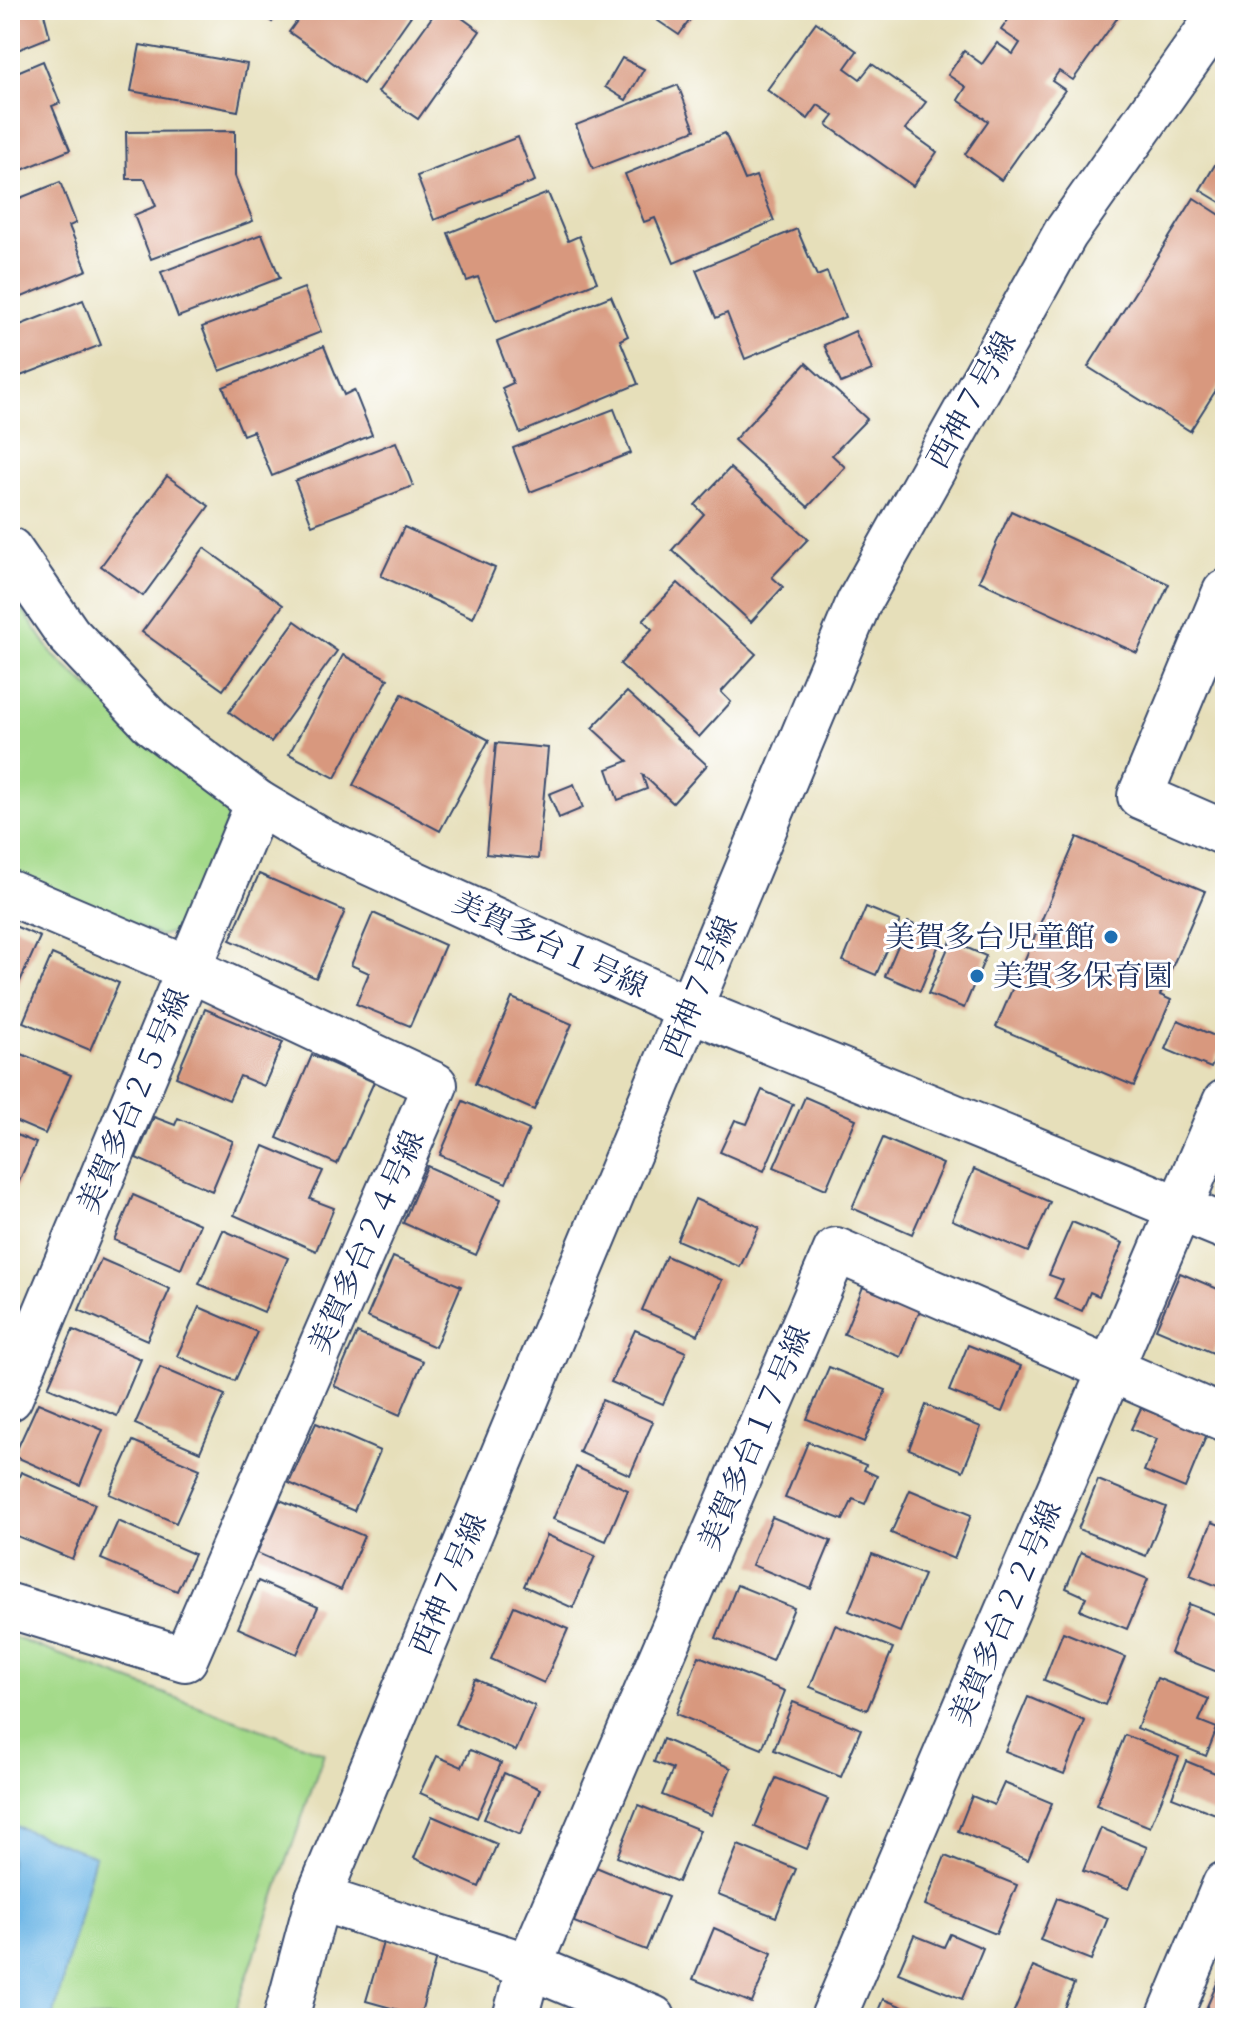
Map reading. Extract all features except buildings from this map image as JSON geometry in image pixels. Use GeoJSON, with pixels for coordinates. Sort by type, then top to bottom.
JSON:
{"type":"FeatureCollection","features":[{"type":"Feature","properties":{"kind":"street","name":"西神７号線"},"geometry":{"type":"LineString","coordinates":[[286,2018],[318,1898],[859,602],[1065,234],[1222,16]]}},
{"type":"Feature","properties":{"kind":"street","name":"美賀多台１号線"},"geometry":{"type":"LineString","coordinates":[[10,550],[68,634],[152,723],[258,803],[322,841],[690,1009],[1225,1227]]}},
{"type":"Feature","properties":{"kind":"street"},"geometry":{"type":"LineString","coordinates":[[1225,592],[1140,796],[1225,833]]}},
{"type":"Feature","properties":{"kind":"street","name":"美賀多台２５号線"},"geometry":{"type":"LineString","coordinates":[[10,1398],[258,803]]}},
{"type":"Feature","properties":{"kind":"street","name":"美賀多台２４号線"},"geometry":{"type":"LineString","coordinates":[[10,893],[189,969],[435,1085],[185,1659],[10,1606]]}},
{"type":"Feature","properties":{"kind":"street","name":"美賀多台２２号線"},"geometry":{"type":"LineString","coordinates":[[833,2018],[1225,1102]]}},
{"type":"Feature","properties":{"kind":"street","name":"美賀多台１７号線"},"geometry":{"type":"LineString","coordinates":[[515,2018],[529,1966],[836,1250],[1225,1419]]}},
{"type":"Feature","properties":{"kind":"street"},"geometry":{"type":"LineString","coordinates":[[1169,2018],[1225,1884]]}},
{"type":"Feature","properties":{"kind":"street"},"geometry":{"type":"LineString","coordinates":[[318,1898],[529,1966],[653,2018]]}},
{"type":"Feature","properties":{"kind":"green space"},"geometry":{"type":"Polygon","coordinates":[[[10,591],[54,656],[231,814],[182,929],[160,936],[10,872],[10,591]]]}},
{"type":"Feature","properties":{"kind":"green space"},"geometry":{"type":"Polygon","coordinates":[[[10,1636],[324,1753],[233,2018],[10,2018],[10,1636]]]}},
{"type":"Feature","properties":{"kind":"water"},"geometry":{"type":"Polygon","coordinates":[[[10,1824],[95,1856],[53,2018],[10,2018],[10,1824]]]}},
{"type":"Feature","properties":{"kind":"place","name":"美賀多台児童館"},"geometry":{"type":"Point","coordinates":[1111,937]}},
{"type":"Feature","properties":{"kind":"place","name":"美賀多保育園"},"geometry":{"type":"Point","coordinates":[977,976]}}]}
